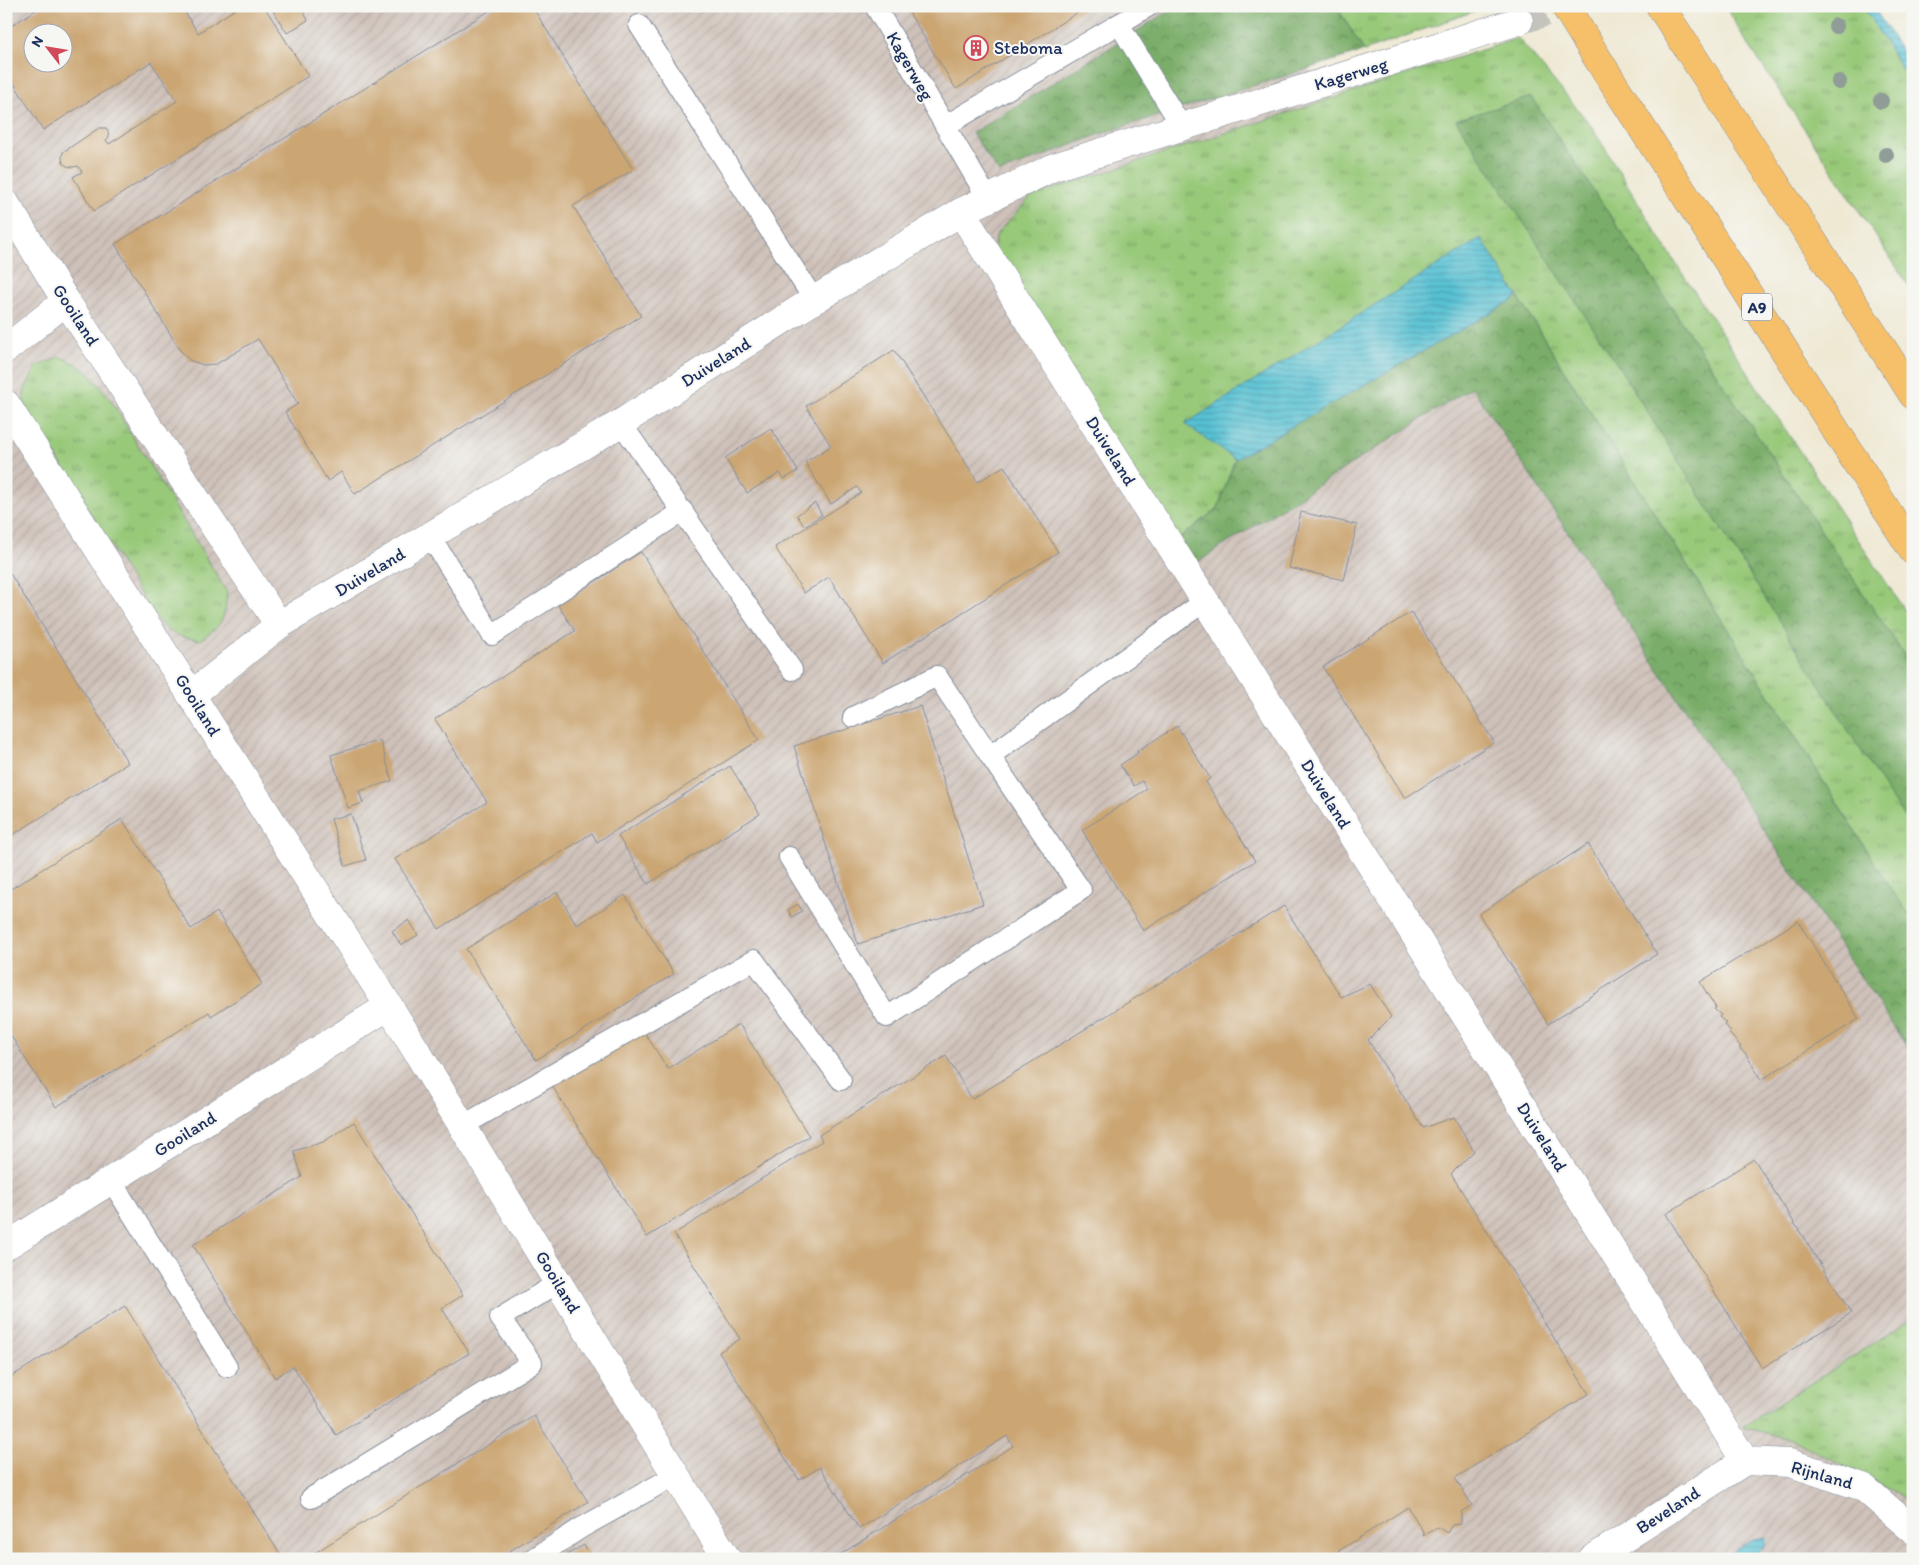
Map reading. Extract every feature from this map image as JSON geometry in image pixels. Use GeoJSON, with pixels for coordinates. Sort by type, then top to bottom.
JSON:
{"type":"FeatureCollection","features":[{"type":"Feature","properties":{"kind":"highway","name":"A9"},"geometry":{"type":"LineString","coordinates":[[1565,6],[1913,550]]}},
{"type":"Feature","properties":{"kind":"highway"},"geometry":{"type":"LineString","coordinates":[[1660,6],[1679,38],[1913,395]]}},
{"type":"Feature","properties":{"kind":"street","name":"Kagerweg"},"geometry":{"type":"LineString","coordinates":[[961,212],[1054,167],[1519,21]]}},
{"type":"Feature","properties":{"kind":"street","name":"Gooiland"},"geometry":{"type":"LineString","coordinates":[[6,204],[66,301],[280,625]]}},
{"type":"Feature","properties":{"kind":"street","name":"Duiveland"},"geometry":{"type":"LineString","coordinates":[[191,694],[280,625],[621,423],[814,300],[961,212],[1745,1461]]}},
{"type":"Feature","properties":{"kind":"street"},"geometry":{"type":"LineString","coordinates":[[6,349],[66,301]]}},
{"type":"Feature","properties":{"kind":"street","name":"Gooiland"},"geometry":{"type":"LineString","coordinates":[[6,404],[389,1006],[727,1559]]}},
{"type":"Feature","properties":{"kind":"street","name":"Gooiland"},"geometry":{"type":"LineString","coordinates":[[6,1246],[389,1006]]}},
{"type":"Feature","properties":{"kind":"street","name":"Rijnland"},"geometry":{"type":"LineString","coordinates":[[1745,1461],[1790,1464],[1863,1487],[1913,1530]]}},
{"type":"Feature","properties":{"kind":"street","name":"Beveland"},"geometry":{"type":"LineString","coordinates":[[1592,1559],[1745,1461]]}},
{"type":"Feature","properties":{"kind":"lane","name":"Kagerweg"},"geometry":{"type":"LineString","coordinates":[[875,6],[988,199]]}},
{"type":"Feature","properties":{"kind":"lane"},"geometry":{"type":"LineString","coordinates":[[945,126],[1149,6]]}},
{"type":"Feature","properties":{"kind":"lane"},"geometry":{"type":"LineString","coordinates":[[1119,24],[1182,127]]}},
{"type":"Feature","properties":{"kind":"lane"},"geometry":{"type":"LineString","coordinates":[[639,25],[814,300]]}},
{"type":"Feature","properties":{"kind":"lane"},"geometry":{"type":"LineString","coordinates":[[621,423],[792,670]]}},
{"type":"Feature","properties":{"kind":"lane"},"geometry":{"type":"LineString","coordinates":[[430,536],[492,635],[683,511]]}},
{"type":"Feature","properties":{"kind":"lane"},"geometry":{"type":"LineString","coordinates":[[990,756],[1205,601]]}},
{"type":"Feature","properties":{"kind":"lane"},"geometry":{"type":"LineString","coordinates":[[789,857],[887,1017],[1081,890],[937,676],[854,717]]}},
{"type":"Feature","properties":{"kind":"lane"},"geometry":{"type":"LineString","coordinates":[[462,1126],[754,960],[841,1080]]}},
{"type":"Feature","properties":{"kind":"lane"},"geometry":{"type":"LineString","coordinates":[[111,1180],[227,1366]]}},
{"type":"Feature","properties":{"kind":"lane"},"geometry":{"type":"LineString","coordinates":[[311,1498],[532,1363],[500,1318],[558,1283]]}},
{"type":"Feature","properties":{"kind":"lane"},"geometry":{"type":"LineString","coordinates":[[533,1559],[581,1528],[676,1475]]}},
{"type":"Feature","properties":{"kind":"shaded area"},"geometry":{"type":"Polygon","coordinates":[[[6,6],[1260,6],[1277,36],[1413,180],[1913,944],[1913,1559],[6,1559],[6,6]]]}},
{"type":"Feature","properties":{"kind":"green space"},"geometry":{"type":"Polygon","coordinates":[[[1177,6],[1336,6],[1364,51],[1103,133],[999,173],[972,133],[1177,6]]]}},
{"type":"Feature","properties":{"kind":"green space"},"geometry":{"type":"Polygon","coordinates":[[[1336,6],[1488,6],[1364,51],[1336,6]]]}},
{"type":"Feature","properties":{"kind":"green space"},"geometry":{"type":"Polygon","coordinates":[[[1725,6],[1863,6],[1913,87],[1913,292],[1744,38],[1725,6]]]}},
{"type":"Feature","properties":{"kind":"green space"},"geometry":{"type":"Polygon","coordinates":[[[1518,38],[1590,124],[1673,259],[1913,623],[1913,920],[1895,895],[1481,238],[1186,424],[1235,459],[1218,508],[1170,546],[992,257],[997,233],[1032,196],[1518,38]]]}},
{"type":"Feature","properties":{"kind":"green space"},"geometry":{"type":"Polygon","coordinates":[[[1531,97],[1913,668],[1913,829],[1891,798],[1617,364],[1456,120],[1531,97]]]}},
{"type":"Feature","properties":{"kind":"green space"},"geometry":{"type":"Polygon","coordinates":[[[1518,297],[1895,895],[1913,920],[1913,1056],[1472,387],[1185,570],[1170,546],[1218,508],[1235,459],[1518,297]]]}},
{"type":"Feature","properties":{"kind":"green space"},"geometry":{"type":"Polygon","coordinates":[[[60,357],[84,369],[110,399],[227,592],[222,620],[214,630],[200,640],[182,637],[170,632],[150,610],[26,407],[24,401],[25,389],[37,366],[60,357]]]}},
{"type":"Feature","properties":{"kind":"green space"},"geometry":{"type":"Polygon","coordinates":[[[1913,1318],[1913,1504],[1794,1440],[1742,1427],[1913,1318]]]}},
{"type":"Feature","properties":{"kind":"water"},"geometry":{"type":"Polygon","coordinates":[[[1863,6],[1873,6],[1913,70],[1913,87],[1863,6]]]}},
{"type":"Feature","properties":{"kind":"water"},"geometry":{"type":"Polygon","coordinates":[[[1481,238],[1518,297],[1235,459],[1185,424],[1481,238]]]}},
{"type":"Feature","properties":{"kind":"water"},"geometry":{"type":"Polygon","coordinates":[[[1766,1538],[1765,1546],[1753,1559],[1722,1559],[1753,1540],[1766,1538]]]}},
{"type":"Feature","properties":{"kind":"building"},"geometry":{"type":"Polygon","coordinates":[[[42,6],[181,6],[198,33],[240,6],[264,6],[308,76],[94,211],[73,177],[82,172],[78,166],[67,166],[63,163],[63,152],[99,128],[106,128],[108,131],[109,137],[106,140],[109,144],[177,101],[151,62],[43,130],[6,71],[6,29],[42,6]]]}},
{"type":"Feature","properties":{"kind":"building"},"geometry":{"type":"Polygon","coordinates":[[[270,6],[300,6],[308,20],[287,33],[270,6]]]}},
{"type":"Feature","properties":{"kind":"building"},"geometry":{"type":"Polygon","coordinates":[[[497,6],[532,6],[633,170],[573,206],[641,316],[355,494],[341,472],[328,481],[285,412],[298,404],[258,339],[216,364],[203,365],[189,360],[180,350],[115,244],[497,6]]]}},
{"type":"Feature","properties":{"kind":"building","name":"Steboma"},"geometry":{"type":"Polygon","coordinates":[[[905,6],[1088,6],[956,89],[905,6]]]}},
{"type":"Feature","properties":{"kind":"building"},"geometry":{"type":"Polygon","coordinates":[[[894,350],[978,482],[1004,466],[1058,552],[883,663],[829,577],[804,593],[775,547],[861,493],[857,487],[831,504],[805,462],[831,446],[806,406],[894,350]]]}},
{"type":"Feature","properties":{"kind":"building"},"geometry":{"type":"Polygon","coordinates":[[[771,428],[798,471],[784,479],[780,473],[747,493],[725,458],[771,428]]]}},
{"type":"Feature","properties":{"kind":"building"},"geometry":{"type":"Polygon","coordinates":[[[815,503],[822,515],[804,526],[797,515],[815,503]]]}},
{"type":"Feature","properties":{"kind":"building"},"geometry":{"type":"Polygon","coordinates":[[[1301,512],[1357,525],[1344,580],[1289,568],[1301,512]]]}},
{"type":"Feature","properties":{"kind":"building"},"geometry":{"type":"Polygon","coordinates":[[[641,552],[759,740],[597,842],[592,833],[439,929],[395,859],[487,802],[435,719],[575,631],[558,605],[641,552]]]}},
{"type":"Feature","properties":{"kind":"building"},"geometry":{"type":"Polygon","coordinates":[[[6,567],[128,763],[6,839],[6,567]]]}},
{"type":"Feature","properties":{"kind":"building"},"geometry":{"type":"Polygon","coordinates":[[[1411,612],[1494,742],[1405,798],[1323,667],[1411,612]]]}},
{"type":"Feature","properties":{"kind":"building"},"geometry":{"type":"Polygon","coordinates":[[[920,706],[983,904],[858,944],[794,746],[920,706]]]}},
{"type":"Feature","properties":{"kind":"building"},"geometry":{"type":"Polygon","coordinates":[[[1177,726],[1210,778],[1206,782],[1255,861],[1143,931],[1082,830],[1147,789],[1142,781],[1134,786],[1120,765],[1138,753],[1137,751],[1177,726]]]}},
{"type":"Feature","properties":{"kind":"building"},"geometry":{"type":"Polygon","coordinates":[[[380,740],[392,781],[359,791],[363,803],[348,808],[331,755],[380,740]]]}},
{"type":"Feature","properties":{"kind":"building"},"geometry":{"type":"Polygon","coordinates":[[[730,766],[760,814],[648,884],[618,836],[730,766]]]}},
{"type":"Feature","properties":{"kind":"building"},"geometry":{"type":"Polygon","coordinates":[[[351,814],[366,860],[345,866],[331,819],[351,814]]]}},
{"type":"Feature","properties":{"kind":"building"},"geometry":{"type":"Polygon","coordinates":[[[122,819],[191,929],[217,912],[262,984],[211,1016],[209,1012],[56,1107],[6,1028],[6,892],[122,819]]]}},
{"type":"Feature","properties":{"kind":"building"},"geometry":{"type":"Polygon","coordinates":[[[1588,844],[1657,954],[1548,1024],[1479,914],[1588,844]]]}},
{"type":"Feature","properties":{"kind":"building"},"geometry":{"type":"Polygon","coordinates":[[[557,892],[577,925],[625,895],[674,974],[536,1060],[466,949],[557,892]]]}},
{"type":"Feature","properties":{"kind":"building"},"geometry":{"type":"Polygon","coordinates":[[[798,904],[802,911],[792,917],[788,910],[798,904]]]}},
{"type":"Feature","properties":{"kind":"building"},"geometry":{"type":"Polygon","coordinates":[[[1284,906],[1341,997],[1370,984],[1391,1017],[1368,1040],[1423,1128],[1454,1117],[1474,1151],[1451,1174],[1589,1394],[1455,1478],[1472,1505],[1461,1512],[1461,1524],[1452,1525],[1447,1533],[1437,1527],[1423,1536],[1424,1533],[1408,1507],[1326,1559],[833,1559],[1013,1446],[1007,1436],[859,1529],[820,1467],[799,1480],[719,1352],[740,1339],[674,1234],[822,1141],[819,1135],[946,1056],[972,1099],[1284,906]]]}},
{"type":"Feature","properties":{"kind":"building"},"geometry":{"type":"Polygon","coordinates":[[[409,920],[418,935],[401,945],[392,931],[409,920]]]}},
{"type":"Feature","properties":{"kind":"building"},"geometry":{"type":"Polygon","coordinates":[[[1798,921],[1859,1019],[1761,1080],[1746,1054],[1739,1048],[1741,1047],[1729,1033],[1731,1031],[1724,1025],[1726,1023],[1719,1017],[1721,1015],[1714,1009],[1716,1008],[1700,982],[1798,921]]]}},
{"type":"Feature","properties":{"kind":"building"},"geometry":{"type":"Polygon","coordinates":[[[739,1024],[809,1136],[647,1237],[551,1084],[641,1027],[668,1069],[739,1024]]]}},
{"type":"Feature","properties":{"kind":"building"},"geometry":{"type":"Polygon","coordinates":[[[354,1122],[463,1295],[442,1308],[469,1353],[336,1435],[293,1366],[275,1378],[193,1245],[302,1177],[294,1151],[323,1142],[354,1122]]]}},
{"type":"Feature","properties":{"kind":"building"},"geometry":{"type":"Polygon","coordinates":[[[1754,1159],[1851,1313],[1762,1368],[1666,1214],[1754,1159]]]}},
{"type":"Feature","properties":{"kind":"building"},"geometry":{"type":"Polygon","coordinates":[[[125,1306],[283,1559],[6,1559],[6,1380],[125,1306]]]}},
{"type":"Feature","properties":{"kind":"building"},"geometry":{"type":"Polygon","coordinates":[[[534,1416],[588,1502],[497,1559],[305,1559],[534,1416]]]}},
{"type":"Feature","properties":{"kind":"building"},"geometry":{"type":"Polygon","coordinates":[[[584,1545],[593,1559],[561,1559],[570,1553],[584,1545]]]}},
{"type":"Feature","properties":{"kind":"tunnel"},"geometry":{"type":"LineString","coordinates":[[1519,21],[1565,6]]}},
{"type":"Feature","properties":{"kind":"place","name":"Steboma"},"geometry":{"type":"Point","coordinates":[976,48]}}]}
